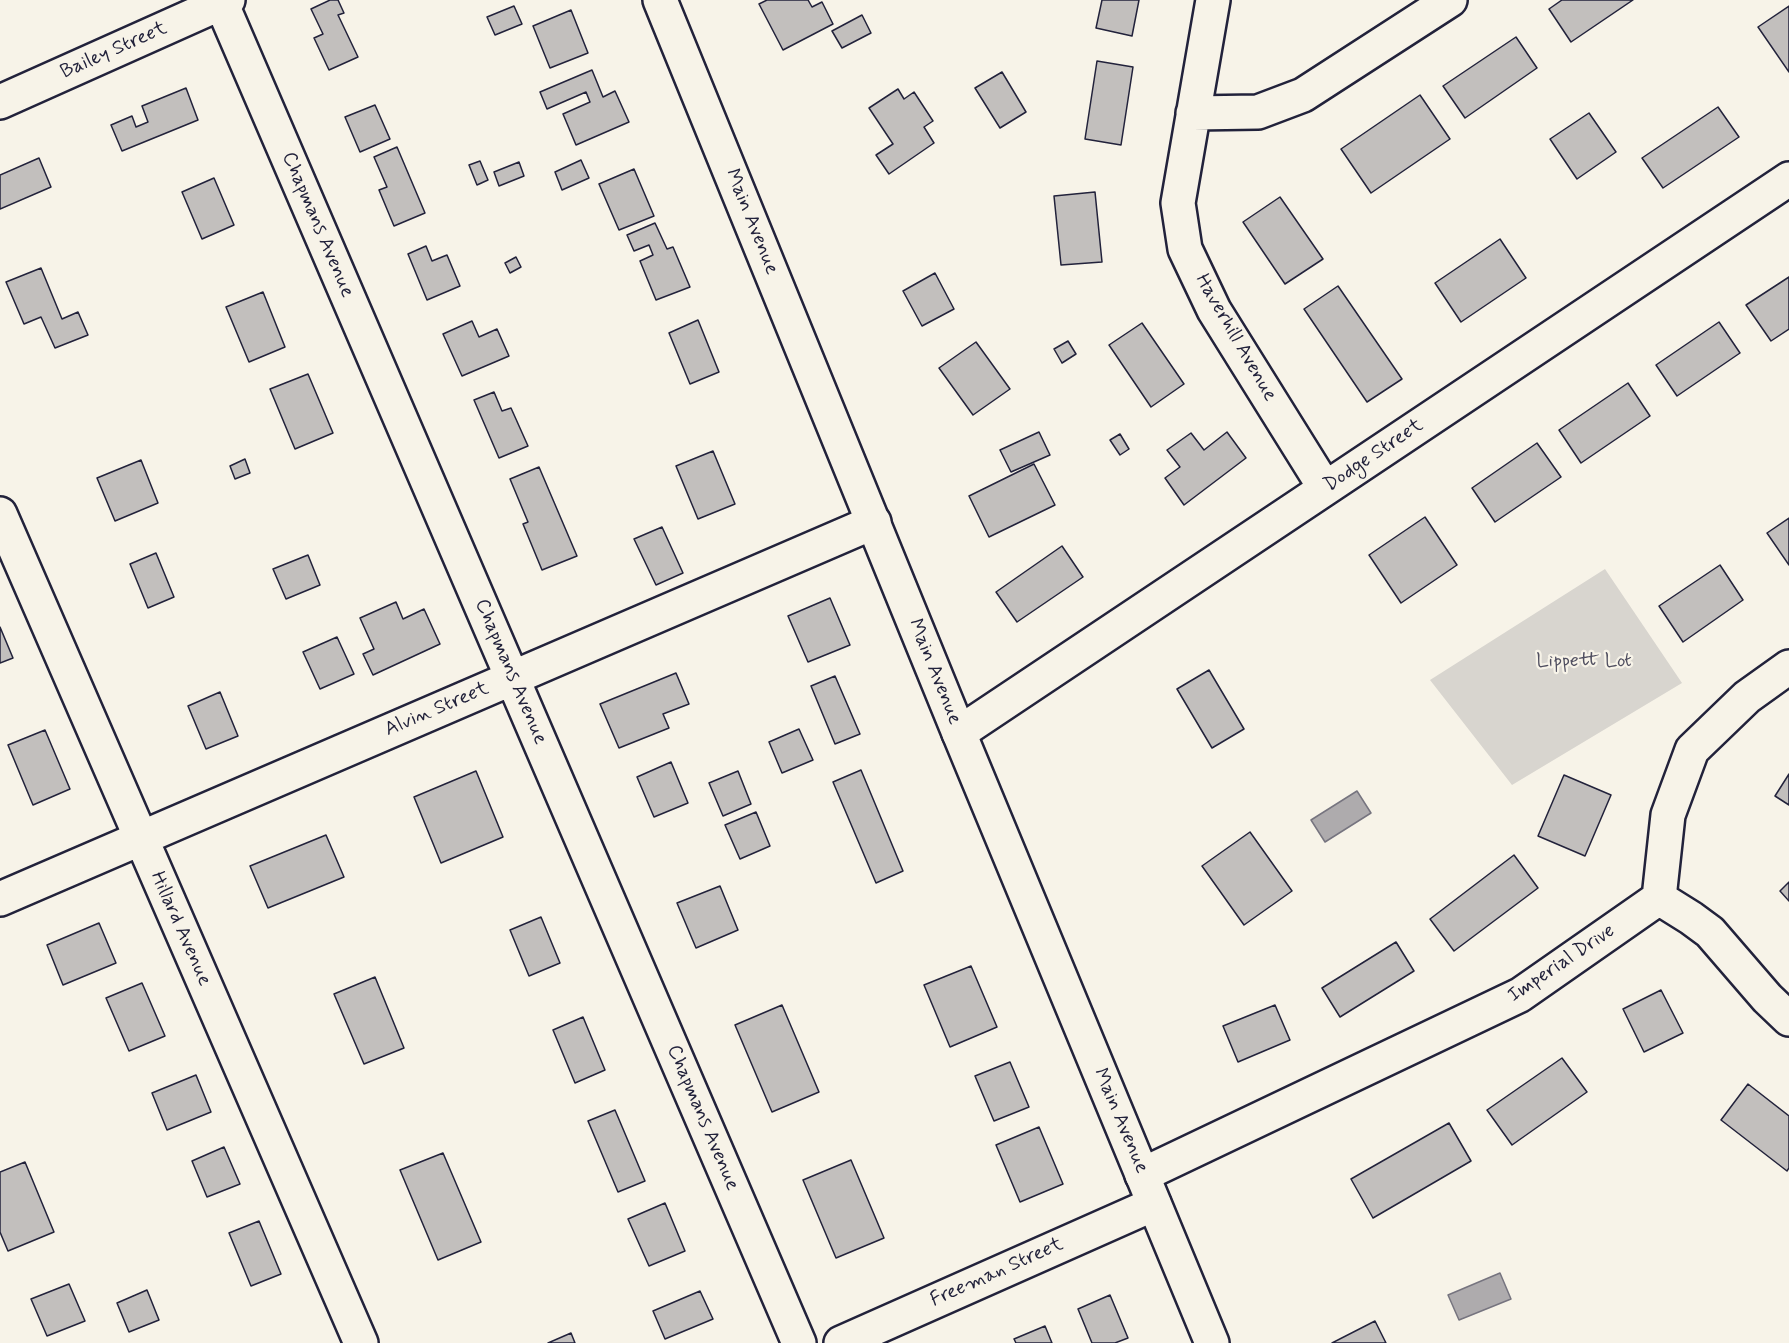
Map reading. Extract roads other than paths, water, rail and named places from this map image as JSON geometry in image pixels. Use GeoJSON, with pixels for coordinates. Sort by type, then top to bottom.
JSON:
{"type":"FeatureCollection","features":[{"type":"Feature","properties":{"kind":"street","name":"Main Avenue"},"geometry":{"type":"LineString","coordinates":[[660,0],[959,733],[1212,1343]]}},
{"type":"Feature","properties":{"kind":"street","name":"Haverhill Avenue"},"geometry":{"type":"LineString","coordinates":[[1213,0],[1178,203],[1185,249],[1214,310],[1326,488]]}},
{"type":"Feature","properties":{"kind":"street"},"geometry":{"type":"LineString","coordinates":[[1193,113],[1258,112],[1303,95],[1450,0]]}},
{"type":"Feature","properties":{"kind":"street","name":"Bailey Street"},"geometry":{"type":"LineString","coordinates":[[0,102],[223,1]]}},
{"type":"Feature","properties":{"kind":"street","name":"Chapmans Avenue"},"geometry":{"type":"LineString","coordinates":[[223,1],[799,1343]]}},
{"type":"Feature","properties":{"kind":"street","name":"Dodge Street"},"geometry":{"type":"LineString","coordinates":[[959,733],[1789,179]]}},
{"type":"Feature","properties":{"kind":"street","name":"Hillard Avenue"},"geometry":{"type":"LineString","coordinates":[[0,514],[361,1343]]}},
{"type":"Feature","properties":{"kind":"street","name":"Alvin Street"},"geometry":{"type":"LineString","coordinates":[[0,899],[874,522]]}},
{"type":"Feature","properties":{"kind":"street"},"geometry":{"type":"LineString","coordinates":[[1789,667],[1747,698],[1692,750],[1668,815],[1659,898],[1710,932],[1767,998],[1789,1019]]}},
{"type":"Feature","properties":{"kind":"street","name":"Imperial Drive"},"geometry":{"type":"LineString","coordinates":[[1148,1189],[1520,995],[1659,898]]}},
{"type":"Feature","properties":{"kind":"street","name":"Freeman Street"},"geometry":{"type":"LineString","coordinates":[[841,1343],[1148,1189]]}},
{"type":"Feature","properties":{"kind":"park label","name":"Lippett Lot"},"geometry":{"type":"Point","coordinates":[1584,662]}}]}
